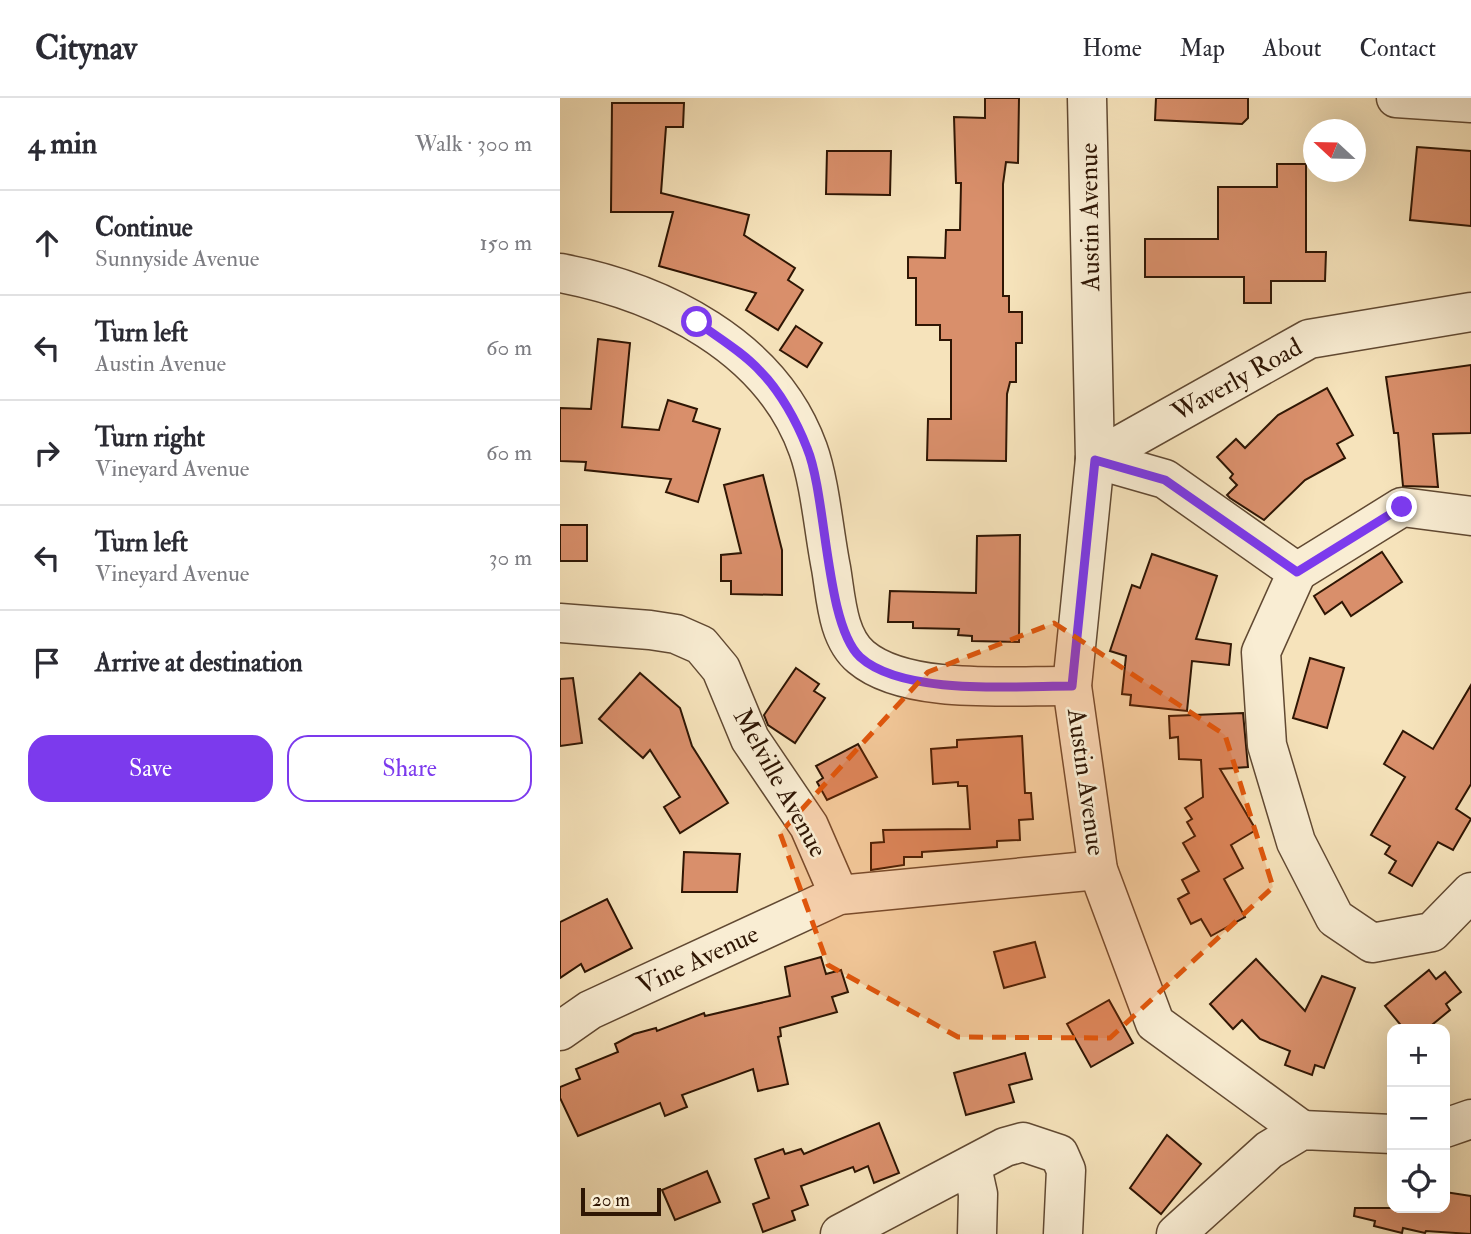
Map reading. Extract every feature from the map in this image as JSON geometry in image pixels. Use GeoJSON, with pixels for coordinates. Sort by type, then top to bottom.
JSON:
{"type":"FeatureCollection","features":[{"type":"Feature","properties":{"kind":"street","name":"Austin Avenue"},"geometry":{"type":"LineString","coordinates":[[1087,98],[1095,460],[1072,686],[1098,870],[1155,1023],[1302,1130]]}},
{"type":"Feature","properties":{"kind":"street"},"geometry":{"type":"LineString","coordinates":[[1396,98],[1471,103]]}},
{"type":"Feature","properties":{"kind":"street"},"geometry":{"type":"LineString","coordinates":[[560,273],[593,279],[647,296],[697,322],[761,371],[793,418],[808,450],[842,629],[860,656],[886,671],[939,685],[1072,686]]}},
{"type":"Feature","properties":{"kind":"street","name":"Waverly Road"},"geometry":{"type":"LineString","coordinates":[[1095,460],[1309,339],[1471,312]]}},
{"type":"Feature","properties":{"kind":"street"},"geometry":{"type":"LineString","coordinates":[[1095,460],[1165,480],[1297,572]]}},
{"type":"Feature","properties":{"kind":"street"},"geometry":{"type":"LineString","coordinates":[[1471,516],[1402,507],[1297,572],[1261,652],[1267,745],[1296,842],[1335,918],[1372,943],[1432,932],[1471,892]]}},
{"type":"Feature","properties":{"kind":"street","name":"Melville Avenue"},"geometry":{"type":"LineString","coordinates":[[560,623],[663,632],[701,645],[721,669],[750,739],[809,826],[839,895]]}},
{"type":"Feature","properties":{"kind":"street"},"geometry":{"type":"LineString","coordinates":[[839,895],[1098,870]]}},
{"type":"Feature","properties":{"kind":"street","name":"Vine Avenue"},"geometry":{"type":"LineString","coordinates":[[560,1031],[590,1010],[839,895]]}},
{"type":"Feature","properties":{"kind":"street"},"geometry":{"type":"LineString","coordinates":[[1450,1126],[1471,1119]]}},
{"type":"Feature","properties":{"kind":"street"},"geometry":{"type":"LineString","coordinates":[[1176,1234],[1269,1150],[1302,1130],[1387,1134]]}},
{"type":"Feature","properties":{"kind":"street"},"geometry":{"type":"LineString","coordinates":[[840,1234],[972,1167],[1005,1147],[1023,1142],[1043,1146],[1059,1154],[1066,1170],[1063,1234]]}},
{"type":"Feature","properties":{"kind":"street"},"geometry":{"type":"LineString","coordinates":[[972,1167],[978,1194],[978,1234]]}},
{"type":"Feature","properties":{"kind":"highlighted area"},"geometry":{"type":"Polygon","coordinates":[[[1054,623],[1225,735],[1273,887],[1110,1038],[958,1037],[828,965],[780,833],[928,672],[1054,623]]]}},
{"type":"Feature","properties":{"kind":"building"},"geometry":{"type":"Polygon","coordinates":[[[985,98],[1019,98],[1018,163],[1006,162],[1003,184],[1003,296],[1009,296],[1009,312],[1022,312],[1022,343],[1016,343],[1016,382],[1010,382],[1007,394],[1006,461],[927,460],[928,419],[951,419],[951,340],[940,340],[940,325],[916,325],[916,278],[908,278],[908,257],[945,258],[946,230],[960,230],[961,183],[956,183],[954,117],[985,118],[985,98]]]}},
{"type":"Feature","properties":{"kind":"building"},"geometry":{"type":"Polygon","coordinates":[[[1156,98],[1248,98],[1248,118],[1242,124],[1155,120],[1156,98]]]}},
{"type":"Feature","properties":{"kind":"building"},"geometry":{"type":"Polygon","coordinates":[[[612,103],[684,103],[683,127],[666,127],[661,193],[749,215],[744,235],[795,268],[788,280],[803,290],[778,330],[746,310],[756,293],[659,266],[673,212],[611,212],[612,103]]]}},
{"type":"Feature","properties":{"kind":"building"},"geometry":{"type":"Polygon","coordinates":[[[1417,147],[1471,151],[1471,226],[1410,220],[1417,147]]]}},
{"type":"Feature","properties":{"kind":"building"},"geometry":{"type":"Polygon","coordinates":[[[827,151],[891,151],[890,195],[826,194],[827,151]]]}},
{"type":"Feature","properties":{"kind":"building"},"geometry":{"type":"Polygon","coordinates":[[[1277,164],[1303,164],[1303,182],[1306,182],[1306,252],[1326,252],[1325,281],[1271,281],[1271,303],[1244,303],[1244,277],[1145,277],[1145,239],[1218,239],[1218,187],[1277,187],[1277,164]]]}},
{"type":"Feature","properties":{"kind":"building"},"geometry":{"type":"Polygon","coordinates":[[[796,326],[822,343],[807,367],[780,350],[796,326]]]}},
{"type":"Feature","properties":{"kind":"building"},"geometry":{"type":"Polygon","coordinates":[[[598,339],[630,343],[622,427],[659,430],[668,400],[697,409],[693,421],[720,429],[698,502],[666,492],[671,479],[585,470],[586,462],[560,461],[560,408],[591,409],[598,339]]]}},
{"type":"Feature","properties":{"kind":"building"},"geometry":{"type":"Polygon","coordinates":[[[1471,365],[1471,433],[1433,434],[1438,487],[1403,486],[1398,433],[1394,433],[1386,377],[1471,365]]]}},
{"type":"Feature","properties":{"kind":"building"},"geometry":{"type":"Polygon","coordinates":[[[1327,388],[1353,435],[1337,444],[1345,458],[1305,480],[1264,520],[1230,498],[1227,495],[1237,485],[1230,478],[1233,474],[1217,457],[1236,439],[1245,448],[1278,415],[1327,388]]]}},
{"type":"Feature","properties":{"kind":"building"},"geometry":{"type":"Polygon","coordinates":[[[763,475],[782,550],[782,595],[731,594],[731,581],[721,581],[721,555],[741,553],[724,485],[763,475]]]}},
{"type":"Feature","properties":{"kind":"building"},"geometry":{"type":"Polygon","coordinates":[[[560,525],[587,525],[587,561],[560,561],[560,525]]]}},
{"type":"Feature","properties":{"kind":"building"},"geometry":{"type":"Polygon","coordinates":[[[1020,535],[1019,642],[972,641],[972,636],[958,635],[959,629],[913,628],[913,622],[888,622],[890,591],[976,593],[977,536],[1020,535]]]}},
{"type":"Feature","properties":{"kind":"building"},"geometry":{"type":"Polygon","coordinates":[[[1382,552],[1402,582],[1351,616],[1342,602],[1325,614],[1314,596],[1382,552]]]}},
{"type":"Feature","properties":{"kind":"building"},"geometry":{"type":"Polygon","coordinates":[[[1152,554],[1217,576],[1196,639],[1231,644],[1229,665],[1192,661],[1187,711],[1130,705],[1131,695],[1122,694],[1126,656],[1110,651],[1132,585],[1140,588],[1152,554]]]}},
{"type":"Feature","properties":{"kind":"building"},"geometry":{"type":"Polygon","coordinates":[[[1310,658],[1344,668],[1327,728],[1293,718],[1310,658]]]}},
{"type":"Feature","properties":{"kind":"building"},"geometry":{"type":"Polygon","coordinates":[[[796,668],[819,684],[814,691],[825,698],[795,743],[768,725],[764,715],[796,668]]]}},
{"type":"Feature","properties":{"kind":"building"},"geometry":{"type":"Polygon","coordinates":[[[640,673],[680,708],[692,746],[728,803],[680,833],[664,807],[680,797],[650,750],[643,758],[599,719],[640,673]]]}},
{"type":"Feature","properties":{"kind":"building"},"geometry":{"type":"Polygon","coordinates":[[[573,678],[582,743],[560,746],[560,679],[573,678]]]}},
{"type":"Feature","properties":{"kind":"building"},"geometry":{"type":"Polygon","coordinates":[[[1471,685],[1471,784],[1456,809],[1471,819],[1453,850],[1438,842],[1412,886],[1389,873],[1396,861],[1385,854],[1390,846],[1371,835],[1405,777],[1384,764],[1403,731],[1433,749],[1471,685]]]}},
{"type":"Feature","properties":{"kind":"building"},"geometry":{"type":"Polygon","coordinates":[[[1243,713],[1248,767],[1220,769],[1256,830],[1231,845],[1243,868],[1224,879],[1245,917],[1211,936],[1201,919],[1191,924],[1178,899],[1189,893],[1182,880],[1199,871],[1183,843],[1195,836],[1187,822],[1192,819],[1185,808],[1203,797],[1201,760],[1179,759],[1178,737],[1170,738],[1169,716],[1243,713]]]}},
{"type":"Feature","properties":{"kind":"building"},"geometry":{"type":"Polygon","coordinates":[[[1022,736],[1025,793],[1031,793],[1033,819],[1019,820],[1020,840],[997,841],[997,847],[922,852],[922,857],[904,857],[904,865],[871,870],[871,843],[884,842],[883,830],[970,829],[967,786],[958,786],[958,782],[933,784],[931,749],[957,747],[957,740],[1022,736]]]}},
{"type":"Feature","properties":{"kind":"building"},"geometry":{"type":"Polygon","coordinates":[[[858,744],[877,777],[827,800],[817,782],[823,778],[816,766],[858,744]]]}},
{"type":"Feature","properties":{"kind":"building"},"geometry":{"type":"Polygon","coordinates":[[[684,852],[740,854],[737,892],[682,892],[684,852]]]}},
{"type":"Feature","properties":{"kind":"building"},"geometry":{"type":"Polygon","coordinates":[[[607,899],[632,948],[585,972],[581,964],[560,978],[560,922],[607,899]]]}},
{"type":"Feature","properties":{"kind":"building"},"geometry":{"type":"Polygon","coordinates":[[[1035,942],[1045,977],[1004,988],[994,952],[1035,942]]]}},
{"type":"Feature","properties":{"kind":"building"},"geometry":{"type":"Polygon","coordinates":[[[821,957],[826,974],[841,970],[848,992],[832,997],[837,1012],[780,1028],[781,1036],[778,1037],[788,1084],[758,1091],[753,1069],[682,1095],[687,1107],[665,1116],[660,1103],[578,1136],[560,1098],[560,1087],[580,1079],[576,1069],[618,1052],[615,1044],[634,1034],[656,1028],[657,1031],[704,1013],[705,1016],[790,996],[785,967],[821,957]]]}},
{"type":"Feature","properties":{"kind":"building"},"geometry":{"type":"Polygon","coordinates":[[[1256,959],[1305,1011],[1322,976],[1355,988],[1324,1068],[1315,1065],[1312,1075],[1285,1065],[1290,1051],[1260,1039],[1242,1020],[1233,1029],[1210,1004],[1256,959]]]}},
{"type":"Feature","properties":{"kind":"building"},"geometry":{"type":"Polygon","coordinates":[[[1429,970],[1436,979],[1445,972],[1461,992],[1446,1004],[1450,1010],[1433,1024],[1400,1024],[1385,1006],[1429,970]]]}},
{"type":"Feature","properties":{"kind":"building"},"geometry":{"type":"Polygon","coordinates":[[[1109,1000],[1133,1043],[1091,1067],[1067,1024],[1109,1000]]]}},
{"type":"Feature","properties":{"kind":"building"},"geometry":{"type":"Polygon","coordinates":[[[1025,1053],[1032,1079],[1009,1085],[1014,1102],[966,1115],[954,1073],[1025,1053]]]}},
{"type":"Feature","properties":{"kind":"building"},"geometry":{"type":"Polygon","coordinates":[[[879,1123],[899,1173],[874,1183],[868,1166],[855,1172],[853,1167],[801,1186],[808,1205],[792,1211],[795,1220],[763,1232],[753,1204],[769,1198],[755,1159],[783,1149],[785,1154],[801,1149],[804,1154],[879,1123]]]}},
{"type":"Feature","properties":{"kind":"building"},"geometry":{"type":"Polygon","coordinates":[[[1167,1135],[1201,1164],[1161,1214],[1130,1188],[1167,1135]]]}},
{"type":"Feature","properties":{"kind":"building"},"geometry":{"type":"Polygon","coordinates":[[[707,1171],[720,1202],[675,1220],[662,1190],[707,1171]]]}},
{"type":"Feature","properties":{"kind":"building"},"geometry":{"type":"Polygon","coordinates":[[[1450,1193],[1471,1196],[1471,1234],[1425,1233],[1403,1228],[1402,1233],[1374,1226],[1375,1221],[1354,1216],[1355,1208],[1387,1208],[1387,1213],[1450,1213],[1450,1193]]]}},
{"type":"Feature","properties":{"kind":"route"},"geometry":{"type":"LineString","coordinates":[[697,322],[761,371],[793,418],[808,450],[842,629],[860,656],[886,671],[939,685],[1072,686],[1095,460],[1165,480],[1297,572],[1402,507]]}}]}
